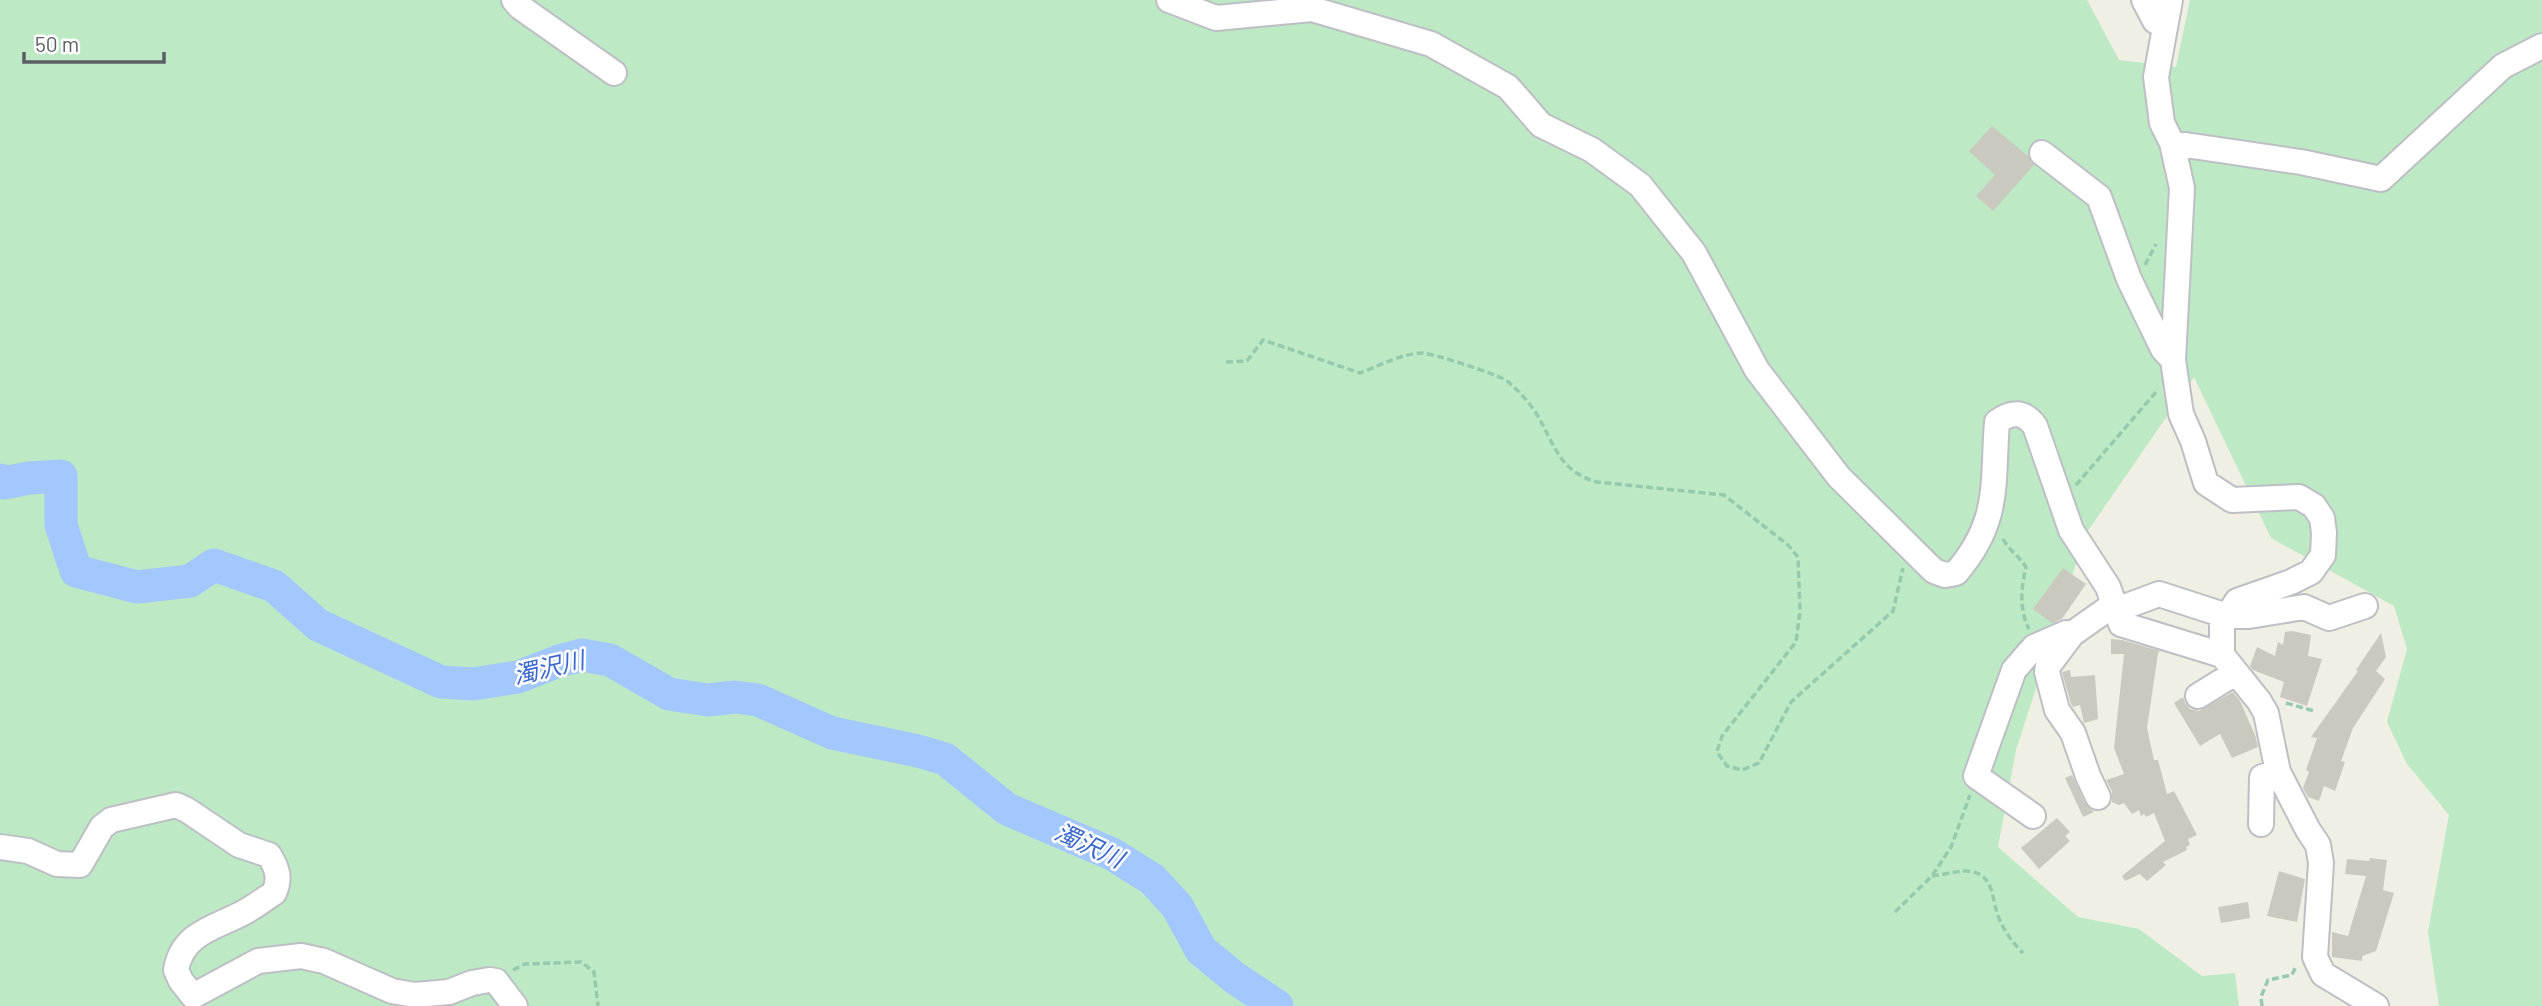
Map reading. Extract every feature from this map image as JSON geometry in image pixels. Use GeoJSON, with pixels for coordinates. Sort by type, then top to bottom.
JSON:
{"type":"FeatureCollection","features":[{"type":"Feature","properties":{"kind":"street"},"geometry":{"type":"LineString","coordinates":[[514,0],[520,7],[614,73]]}},
{"type":"Feature","properties":{"kind":"street"},"geometry":{"type":"LineString","coordinates":[[1169,0],[1216,18],[1312,9],[1431,44],[1508,87],[1541,125],[1592,150],[1640,185],[1694,253],[1757,370],[1839,477],[1934,571],[1945,575],[1956,573],[1976,546],[1989,517],[1995,488],[1997,422],[2008,415],[2021,413],[2029,418],[2035,426],[2071,530],[2108,587],[2121,624],[2228,664],[2259,701],[2266,713],[2278,772],[2318,845],[2321,863],[2315,957],[2318,967],[2323,974],[2375,1006]]}},
{"type":"Feature","properties":{"kind":"street"},"geometry":{"type":"LineString","coordinates":[[2144,0],[2155,21],[2165,25]]}},
{"type":"Feature","properties":{"kind":"street"},"geometry":{"type":"LineString","coordinates":[[2170,0],[2156,77],[2161,123],[2172,143],[2182,188],[2174,371],[2181,414],[2206,483],[2232,500],[2299,497],[2314,506],[2322,517],[2324,533],[2323,555],[2311,572],[2237,601],[2222,625],[2228,664]]}},
{"type":"Feature","properties":{"kind":"street"},"geometry":{"type":"LineString","coordinates":[[2172,143],[2301,162],[2381,179],[2503,66],[2542,46]]}},
{"type":"Feature","properties":{"kind":"street"},"geometry":{"type":"LineString","coordinates":[[2042,153],[2099,197],[2129,279],[2174,371]]}},
{"type":"Feature","properties":{"kind":"street"},"geometry":{"type":"LineString","coordinates":[[2098,797],[2073,733],[2057,710],[2047,672],[2048,666],[2071,634],[2114,608],[2159,594],[2227,616],[2249,616],[2304,607],[2329,618],[2365,606]]}},
{"type":"Feature","properties":{"kind":"street"},"geometry":{"type":"LineString","coordinates":[[2033,816],[1976,776],[2014,670],[2034,647],[2066,633],[2071,634]]}},
{"type":"Feature","properties":{"kind":"street"},"geometry":{"type":"LineString","coordinates":[[2198,696],[2228,664]]}},
{"type":"Feature","properties":{"kind":"street"},"geometry":{"type":"LineString","coordinates":[[2261,824],[2262,777],[2278,772]]}},
{"type":"Feature","properties":{"kind":"street"},"geometry":{"type":"LineString","coordinates":[[0,846],[28,851],[57,864],[80,865],[102,827],[111,821],[176,805],[239,845],[269,855],[277,867],[279,877],[274,893],[243,914],[209,928],[183,948],[176,970],[193,996],[258,961],[301,956],[324,961],[392,991],[415,995],[449,992],[472,983],[496,981],[515,1006]]}},
{"type":"Feature","properties":{"kind":"path"},"geometry":{"type":"LineString","coordinates":[[1226,362],[1247,361],[1264,340],[1360,373],[1402,357],[1424,352],[1505,379],[1535,412],[1565,467],[1580,478],[1724,495],[1788,545],[1798,558],[1800,611],[1796,642],[1723,736],[1717,752],[1727,766],[1742,770],[1759,763],[1791,702],[1893,611],[1909,545]]}},
{"type":"Feature","properties":{"kind":"path"},"geometry":{"type":"LineString","coordinates":[[2066,517],[2076,485],[2174,371]]}},
{"type":"Feature","properties":{"kind":"path"},"geometry":{"type":"LineString","coordinates":[[1989,517],[2009,549],[2021,558],[2026,567],[2022,581],[2022,603],[2027,625],[2040,645]]}},
{"type":"Feature","properties":{"kind":"path"},"geometry":{"type":"LineString","coordinates":[[1895,912],[1932,876],[1951,847],[1976,776]]}},
{"type":"Feature","properties":{"kind":"path"},"geometry":{"type":"LineString","coordinates":[[1932,876],[1965,871],[1979,874],[1990,883],[1998,914],[2008,937],[2023,953]]}},
{"type":"Feature","properties":{"kind":"path"},"geometry":{"type":"LineString","coordinates":[[489,980],[525,964],[580,962],[594,972],[598,1006]]}},
{"type":"Feature","properties":{"kind":"path"},"geometry":{"type":"LineString","coordinates":[[2262,1006],[2261,997],[2268,980],[2292,975],[2297,963]]}},
{"type":"Feature","properties":{"kind":"green space"},"geometry":{"type":"Polygon","coordinates":[[[0,0],[2087,0],[2119,60],[2176,67],[2190,0],[2542,0],[2542,1006],[2439,1006],[2428,932],[2449,815],[2407,764],[2387,722],[2407,649],[2394,606],[2271,538],[2194,377],[2085,535],[2016,750],[1998,847],[2078,917],[2139,929],[2202,976],[2235,973],[2239,1006],[0,1006],[0,0]]]}},
{"type":"Feature","properties":{"kind":"building"},"geometry":{"type":"Polygon","coordinates":[[[1992,126],[2028,156],[2034,165],[1993,211],[1976,196],[1995,175],[1969,151],[1992,126]]]}},
{"type":"Feature","properties":{"kind":"building"},"geometry":{"type":"Polygon","coordinates":[[[2063,568],[2086,584],[2062,619],[2052,623],[2033,609],[2063,568]]]}},
{"type":"Feature","properties":{"kind":"building"},"geometry":{"type":"Polygon","coordinates":[[[2285,632],[2311,635],[2308,656],[2322,659],[2307,706],[2280,697],[2284,682],[2253,670],[2250,666],[2257,647],[2275,656],[2278,642],[2283,645],[2285,632]]]}},
{"type":"Feature","properties":{"kind":"building"},"geometry":{"type":"Polygon","coordinates":[[[2381,633],[2386,657],[2376,671],[2385,679],[2353,728],[2341,761],[2345,762],[2335,791],[2324,786],[2319,801],[2308,797],[2303,788],[2317,738],[2311,737],[2358,671],[2356,670],[2381,633]]]}},
{"type":"Feature","properties":{"kind":"building"},"geometry":{"type":"Polygon","coordinates":[[[2111,639],[2160,651],[2147,728],[2154,760],[2158,760],[2167,794],[2174,791],[2197,835],[2188,839],[2190,845],[2186,847],[2187,850],[2163,862],[2166,865],[2147,881],[2140,874],[2125,881],[2122,876],[2165,841],[2154,813],[2141,816],[2139,810],[2132,814],[2124,803],[2119,805],[2112,802],[2112,791],[2106,780],[2124,774],[2114,748],[2124,654],[2111,654],[2111,639]]]}},
{"type":"Feature","properties":{"kind":"building"},"geometry":{"type":"Polygon","coordinates":[[[2070,670],[2071,677],[2095,675],[2098,719],[2084,723],[2080,705],[2073,707],[2071,704],[2062,672],[2070,670]]]}},
{"type":"Feature","properties":{"kind":"building"},"geometry":{"type":"Polygon","coordinates":[[[2233,692],[2240,701],[2258,747],[2232,758],[2220,734],[2200,746],[2174,703],[2183,697],[2190,709],[2199,711],[2233,692]]]}},
{"type":"Feature","properties":{"kind":"building"},"geometry":{"type":"Polygon","coordinates":[[[2072,775],[2085,803],[2094,812],[2083,817],[2065,778],[2072,775]]]}},
{"type":"Feature","properties":{"kind":"building"},"geometry":{"type":"Polygon","coordinates":[[[2057,818],[2070,832],[2065,836],[2070,841],[2039,869],[2021,848],[2057,818]]]}},
{"type":"Feature","properties":{"kind":"building"},"geometry":{"type":"Polygon","coordinates":[[[2370,858],[2387,860],[2383,890],[2394,893],[2376,951],[2362,956],[2362,961],[2332,957],[2332,932],[2348,936],[2366,876],[2345,874],[2347,859],[2369,861],[2370,858]]]}},
{"type":"Feature","properties":{"kind":"building"},"geometry":{"type":"Polygon","coordinates":[[[2279,871],[2305,879],[2297,922],[2267,916],[2279,871]]]}},
{"type":"Feature","properties":{"kind":"building"},"geometry":{"type":"Polygon","coordinates":[[[2248,902],[2250,918],[2221,923],[2218,907],[2248,902]]]}},
{"type":"Feature","properties":{"kind":"waterway","name":"濁沢川"},"geometry":{"type":"LineString","coordinates":[[0,480],[4,483],[61,476],[61,525],[76,571],[137,587],[190,581],[214,565],[274,586],[318,625],[441,682],[473,684],[518,677],[582,655],[610,660],[669,694],[708,700],[735,697],[758,700],[832,733],[945,759],[1007,809],[1112,854],[1152,879],[1177,906],[1201,950],[1235,978],[1277,1006]]}}]}
